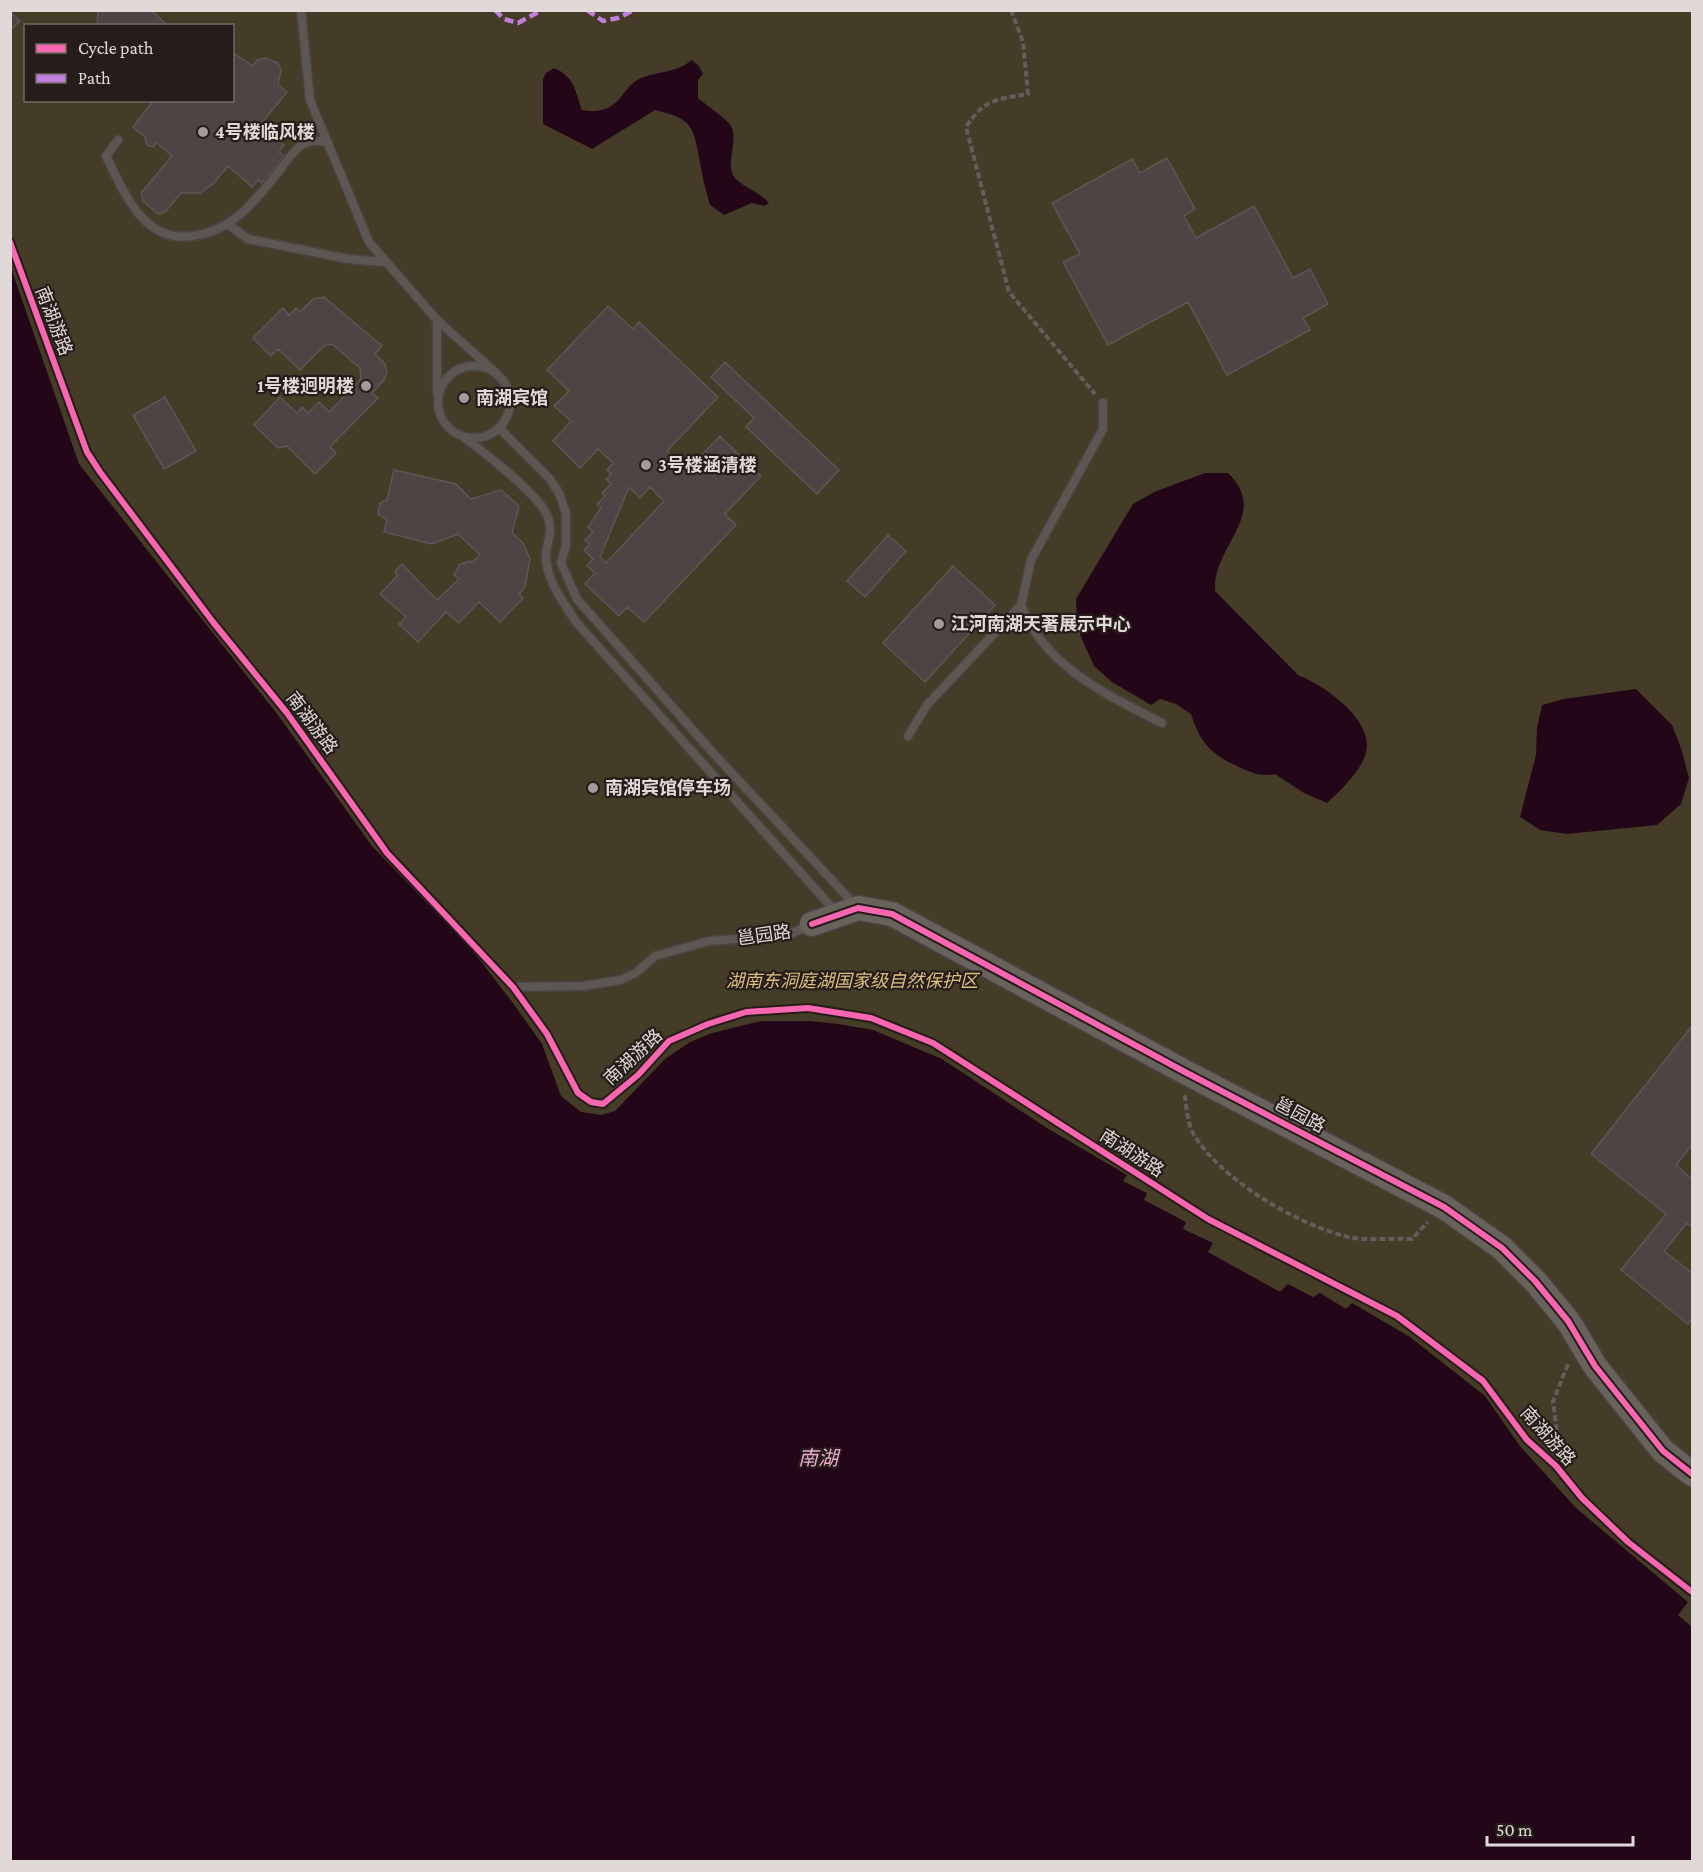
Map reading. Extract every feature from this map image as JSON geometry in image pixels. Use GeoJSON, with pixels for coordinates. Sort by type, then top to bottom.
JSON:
{"type":"FeatureCollection","features":[{"type":"Feature","properties":{"kind":"street","name":"邕园路"},"geometry":{"type":"LineString","coordinates":[[812,924],[848,912],[892,914],[1185,1072],[1444,1207],[1503,1248],[1535,1281],[1568,1321],[1595,1366],[1663,1450],[1692,1474]]}},
{"type":"Feature","properties":{"kind":"lane"},"geometry":{"type":"LineString","coordinates":[[301,10],[310,100],[369,242],[384,262],[422,300],[437,320],[505,382],[510,400],[507,419],[500,429],[489,436],[465,438]]}},
{"type":"Feature","properties":{"kind":"lane"},"geometry":{"type":"LineString","coordinates":[[118,140],[106,156],[132,205],[149,225],[164,235],[182,238],[202,235],[229,225],[244,212],[294,151],[310,141],[328,142]]}},
{"type":"Feature","properties":{"kind":"lane"},"geometry":{"type":"LineString","coordinates":[[229,225],[248,239],[348,258],[384,262]]}},
{"type":"Feature","properties":{"kind":"lane"},"geometry":{"type":"LineString","coordinates":[[437,320],[437,406],[446,426],[497,463],[546,513],[551,532],[546,554],[548,577],[576,622],[848,912]]}},
{"type":"Feature","properties":{"kind":"lane"},"geometry":{"type":"LineString","coordinates":[[437,406],[442,383],[460,369],[472,366],[485,367],[496,373]]}},
{"type":"Feature","properties":{"kind":"lane"},"geometry":{"type":"LineString","coordinates":[[908,736],[927,705],[1021,605],[1031,560],[1103,429],[1103,403]]}},
{"type":"Feature","properties":{"kind":"lane"},"geometry":{"type":"LineString","coordinates":[[500,429],[550,479],[559,493],[566,513],[566,545],[561,562],[577,599],[713,753],[848,912]]}},
{"type":"Feature","properties":{"kind":"lane"},"geometry":{"type":"LineString","coordinates":[[1021,605],[1028,624],[1045,647],[1066,668],[1117,700],[1162,723]]}},
{"type":"Feature","properties":{"kind":"lane","name":"邕园路"},"geometry":{"type":"LineString","coordinates":[[513,987],[582,986],[621,980],[637,972],[655,956],[709,941],[788,935],[812,924]]}},
{"type":"Feature","properties":{"kind":"path"},"geometry":{"type":"LineString","coordinates":[[1011,10],[1023,42],[1028,94],[990,101],[975,112],[966,126],[981,192],[1009,292],[1103,403]]}},
{"type":"Feature","properties":{"kind":"path"},"geometry":{"type":"LineString","coordinates":[[1185,1072],[1185,1096],[1192,1133],[1209,1154],[1239,1183],[1308,1223],[1350,1237],[1412,1239],[1444,1207]]}},
{"type":"Feature","properties":{"kind":"path"},"geometry":{"type":"LineString","coordinates":[[1556,1466],[1558,1440],[1553,1401],[1579,1340]]}},
{"type":"Feature","properties":{"kind":"green space","name":"湖南东洞庭湖国家级自然保护区"},"geometry":{"type":"Polygon","coordinates":[[[11,11],[1692,11],[1692,1861],[11,1862],[11,11]]]}},
{"type":"Feature","properties":{"kind":"water"},"geometry":{"type":"Polygon","coordinates":[[[692,60],[703,74],[698,80],[698,98],[731,126],[733,132],[732,173],[735,178],[769,203],[764,206],[752,203],[724,215],[710,205],[698,150],[690,126],[668,113],[655,110],[592,149],[543,124],[543,79],[546,73],[554,68],[570,80],[582,110],[595,111],[613,105],[636,81],[675,69],[692,60]]]}},
{"type":"Feature","properties":{"kind":"water","name":"南湖"},"geometry":{"type":"Polygon","coordinates":[[[11,268],[79,464],[278,715],[372,846],[472,950],[513,1003],[542,1044],[561,1096],[581,1112],[601,1115],[615,1111],[665,1059],[690,1042],[712,1033],[761,1021],[810,1021],[873,1030],[942,1059],[1047,1128],[1127,1175],[1123,1181],[1147,1193],[1144,1200],[1186,1222],[1183,1229],[1213,1243],[1208,1252],[1280,1292],[1288,1284],[1313,1297],[1320,1293],[1346,1309],[1352,1303],[1410,1337],[1485,1396],[1520,1446],[1576,1508],[1688,1602],[1678,1615],[1692,1627],[1692,1861],[11,1861],[11,268]]]}},
{"type":"Feature","properties":{"kind":"water"},"geometry":{"type":"Polygon","coordinates":[[[1205,473],[1228,473],[1240,488],[1244,503],[1242,517],[1216,574],[1215,591],[1298,675],[1321,687],[1346,706],[1364,730],[1367,743],[1362,763],[1349,781],[1327,803],[1304,793],[1275,774],[1257,774],[1221,758],[1208,747],[1198,733],[1191,714],[1176,704],[1160,699],[1151,705],[1112,682],[1094,666],[1081,637],[1077,622],[1076,599],[1133,504],[1154,492],[1205,473]]]}},
{"type":"Feature","properties":{"kind":"water"},"geometry":{"type":"Polygon","coordinates":[[[1636,689],[1672,725],[1689,778],[1681,804],[1657,825],[1567,834],[1540,830],[1520,817],[1536,755],[1537,728],[1542,705],[1564,699],[1636,689]]]}},
{"type":"Feature","properties":{"kind":"building"},"geometry":{"type":"Polygon","coordinates":[[[98,10],[151,10],[166,24],[97,24],[98,10]]]}},
{"type":"Feature","properties":{"kind":"building"},"geometry":{"type":"Polygon","coordinates":[[[10,12],[20,21],[10,30],[10,12]]]}},
{"type":"Feature","properties":{"kind":"building","name":"4号楼临风楼"},"geometry":{"type":"Polygon","coordinates":[[[234,53],[253,66],[257,60],[265,58],[278,63],[281,70],[278,85],[287,92],[260,125],[284,145],[279,152],[284,156],[262,183],[258,180],[252,187],[228,166],[213,184],[200,193],[181,193],[165,212],[158,214],[143,201],[141,193],[172,156],[157,143],[153,147],[147,145],[145,137],[133,127],[152,102],[234,102],[234,53]]]}},
{"type":"Feature","properties":{"kind":"building"},"geometry":{"type":"Polygon","coordinates":[[[1167,158],[1195,209],[1184,216],[1196,238],[1254,206],[1293,278],[1310,269],[1328,304],[1303,318],[1310,330],[1227,375],[1188,302],[1108,345],[1063,262],[1080,254],[1052,203],[1132,159],[1140,173],[1167,158]]]}},
{"type":"Feature","properties":{"kind":"building","name":"1号楼迥明楼"},"geometry":{"type":"Polygon","coordinates":[[[324,297],[382,346],[375,354],[385,364],[387,373],[372,393],[378,398],[330,447],[336,453],[315,474],[287,446],[278,448],[254,425],[280,397],[297,413],[302,407],[308,413],[319,402],[329,412],[361,379],[360,368],[332,344],[324,346],[300,370],[278,349],[271,356],[253,338],[283,308],[289,315],[296,308],[300,312],[313,299],[324,297]]]}},
{"type":"Feature","properties":{"kind":"building","name":"3号楼涵清楼"},"geometry":{"type":"Polygon","coordinates":[[[608,306],[633,329],[639,322],[718,397],[667,451],[687,470],[720,436],[761,476],[725,514],[736,525],[644,622],[627,607],[619,616],[585,584],[595,573],[587,566],[593,559],[584,550],[590,544],[585,540],[593,532],[588,527],[601,508],[597,504],[605,496],[602,493],[611,484],[606,479],[611,474],[607,470],[613,463],[598,449],[580,468],[553,441],[571,421],[554,406],[569,391],[547,370],[608,306]],[[629,487],[600,557],[606,563],[664,501],[650,487],[640,498],[629,487]]]}},
{"type":"Feature","properties":{"kind":"building"},"geometry":{"type":"Polygon","coordinates":[[[725,362],[839,470],[817,494],[746,427],[754,418],[711,377],[725,362]]]}},
{"type":"Feature","properties":{"kind":"building"},"geometry":{"type":"Polygon","coordinates":[[[165,397],[196,451],[164,469],[133,415],[165,397]]]}},
{"type":"Feature","properties":{"kind":"building"},"geometry":{"type":"Polygon","coordinates":[[[394,470],[456,484],[471,499],[501,490],[519,506],[512,533],[523,543],[530,559],[525,587],[519,594],[523,598],[500,622],[479,602],[459,623],[446,612],[418,642],[399,624],[406,617],[380,594],[397,576],[395,571],[402,564],[437,600],[459,579],[454,575],[460,564],[470,561],[472,563],[480,555],[458,534],[432,544],[384,532],[387,520],[378,514],[380,503],[387,500],[394,470]]]}},
{"type":"Feature","properties":{"kind":"building"},"geometry":{"type":"Polygon","coordinates":[[[888,535],[906,551],[865,597],[847,581],[888,535]]]}},
{"type":"Feature","properties":{"kind":"building","name":"江河南湖天著展示中心"},"geometry":{"type":"Polygon","coordinates":[[[953,566],[995,605],[925,682],[883,643],[953,566]]]}},
{"type":"Feature","properties":{"kind":"building"},"geometry":{"type":"Polygon","coordinates":[[[1692,1026],[1692,1145],[1676,1165],[1692,1179],[1692,1227],[1687,1223],[1664,1251],[1692,1273],[1692,1319],[1688,1324],[1621,1270],[1666,1214],[1591,1154],[1692,1026]]]}},
{"type":"Feature","properties":{"kind":"marked path"},"geometry":{"type":"LineString","coordinates":[[495,10],[504,19],[518,23],[542,10]]}},
{"type":"Feature","properties":{"kind":"marked path"},"geometry":{"type":"LineString","coordinates":[[587,10],[603,21],[618,18],[634,10]]}},
{"type":"Feature","properties":{"kind":"cycle path","name":"南湖游路"},"geometry":{"type":"LineString","coordinates":[[10,242],[87,452],[100,472],[213,622],[287,713],[387,853],[513,987],[547,1034],[578,1093],[591,1102],[603,1104],[638,1075],[669,1041],[708,1024],[746,1012],[808,1008],[871,1018],[933,1043],[1208,1219],[1397,1316],[1483,1381],[1527,1440],[1556,1466],[1582,1498],[1628,1542],[1692,1592]]}},
{"type":"Feature","properties":{"kind":"cycle path"},"geometry":{"type":"LineString","coordinates":[[812,924],[858,908],[892,914],[1185,1072],[1444,1207],[1502,1248],[1535,1281],[1568,1321],[1595,1366],[1663,1451],[1692,1474]]}},
{"type":"Feature","properties":{"kind":"place","name":"4号楼临风楼"},"geometry":{"type":"Point","coordinates":[203,132]}},
{"type":"Feature","properties":{"kind":"place","name":"1号楼迥明楼"},"geometry":{"type":"Point","coordinates":[366,386]}},
{"type":"Feature","properties":{"kind":"place","name":"南湖宾馆"},"geometry":{"type":"Point","coordinates":[464,398]}},
{"type":"Feature","properties":{"kind":"place","name":"3号楼涵清楼"},"geometry":{"type":"Point","coordinates":[646,465]}},
{"type":"Feature","properties":{"kind":"place","name":"江河南湖天著展示中心"},"geometry":{"type":"Point","coordinates":[939,624]}},
{"type":"Feature","properties":{"kind":"place","name":"南湖宾馆停车场"},"geometry":{"type":"Point","coordinates":[593,788]}}]}
